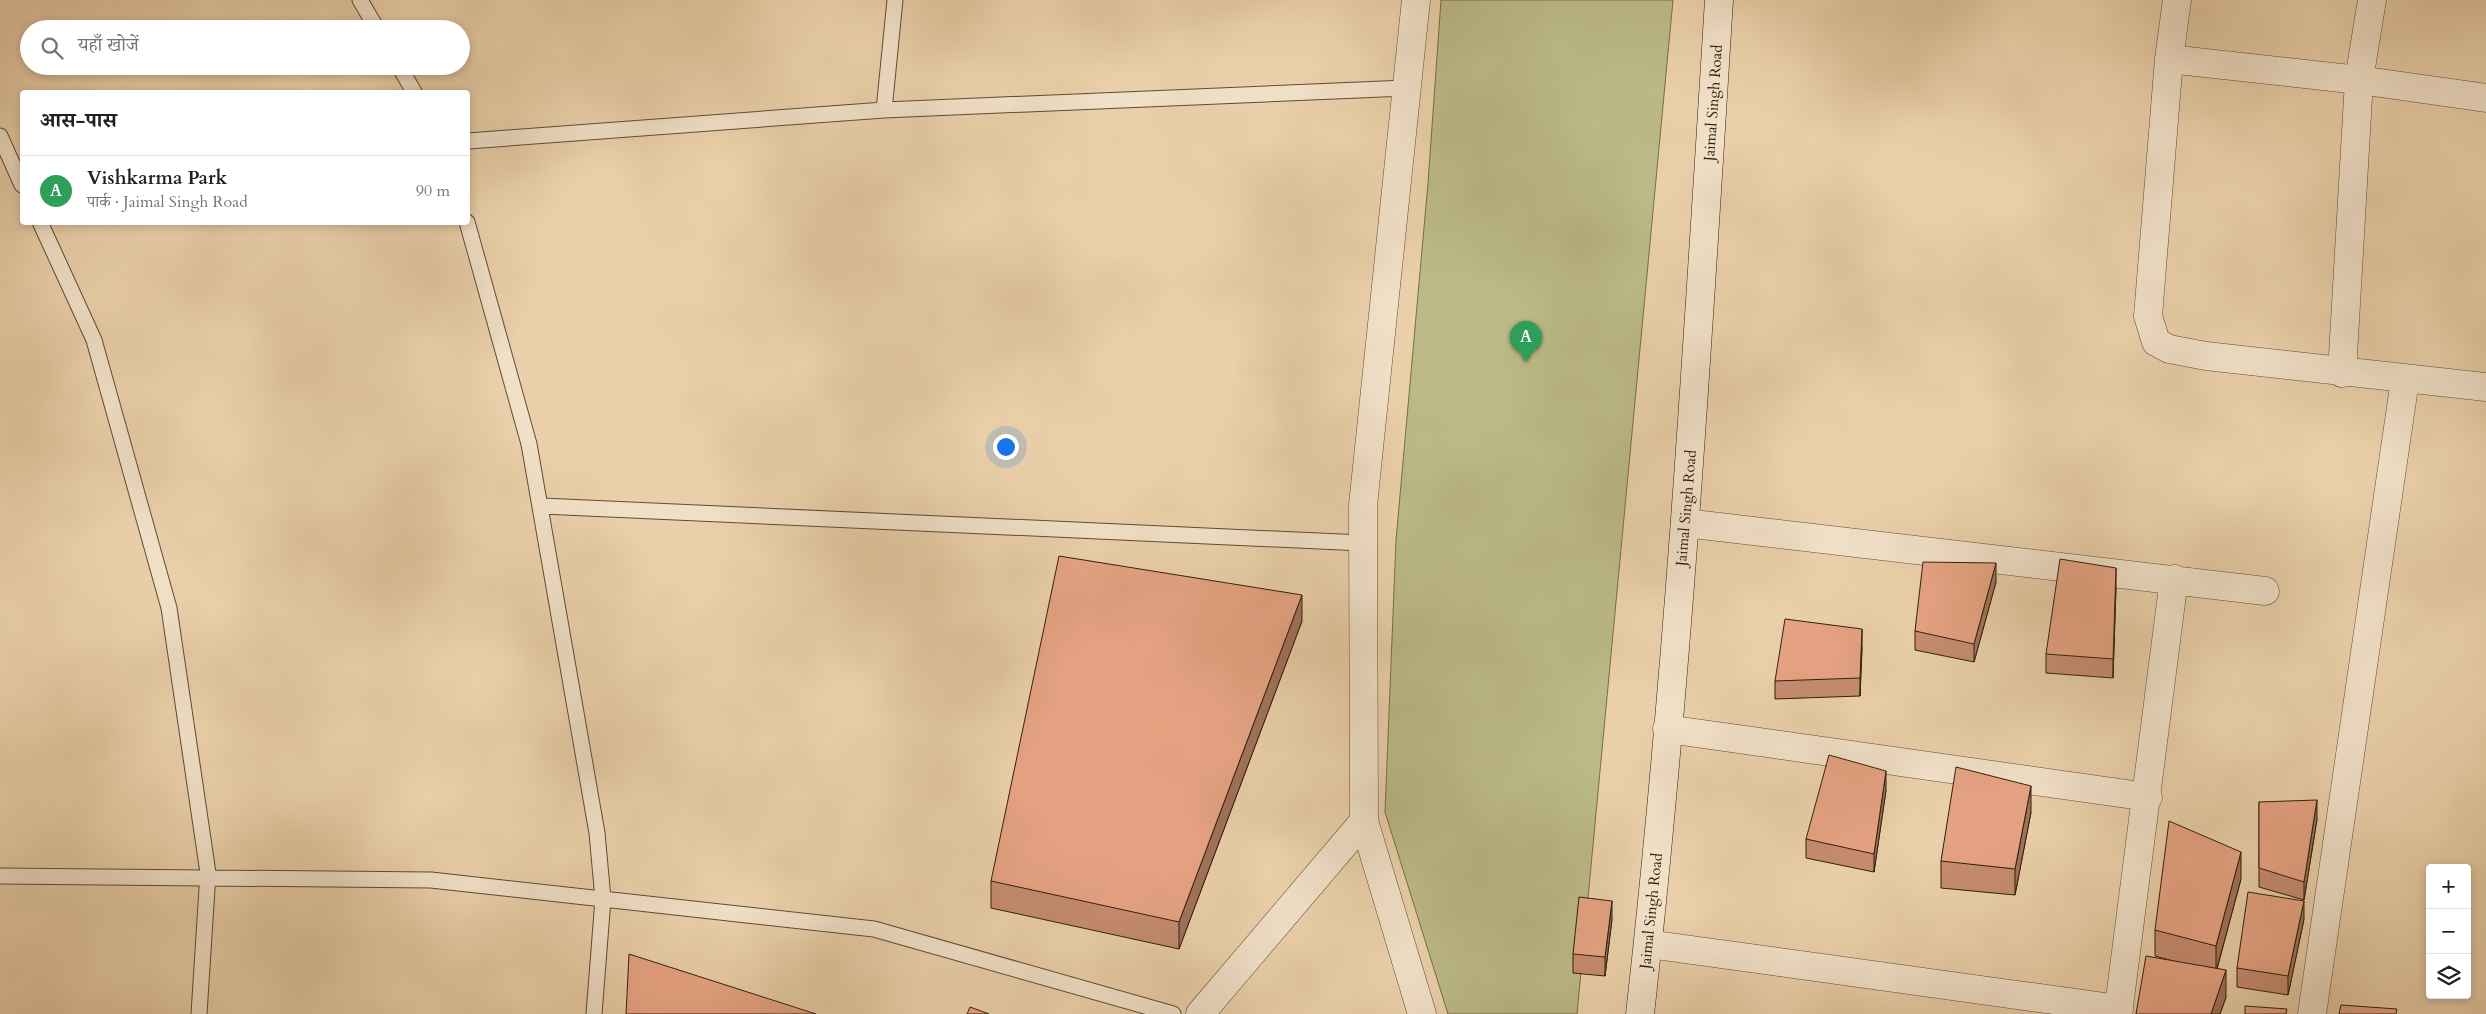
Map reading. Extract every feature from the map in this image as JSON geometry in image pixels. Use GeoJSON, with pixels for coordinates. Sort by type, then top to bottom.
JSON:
{"type":"FeatureCollection","features":[{"type":"Feature","properties":{"kind":"street"},"geometry":{"type":"LineString","coordinates":[[1416,0],[1363,505],[1364,821],[1422,1014]]}},
{"type":"Feature","properties":{"kind":"street","name":"Jaimal Singh Road"},"geometry":{"type":"LineString","coordinates":[[1640,1014],[1648,944],[1692,447],[1719,0]]}},
{"type":"Feature","properties":{"kind":"street"},"geometry":{"type":"LineString","coordinates":[[2177,0],[2169,59],[2148,316],[2156,342],[2170,349],[2206,356],[2405,380],[2486,387]]}},
{"type":"Feature","properties":{"kind":"street"},"geometry":{"type":"LineString","coordinates":[[2342,373],[2359,80],[2372,0]]}},
{"type":"Feature","properties":{"kind":"street"},"geometry":{"type":"LineString","coordinates":[[2169,59],[2359,80],[2486,98]]}},
{"type":"Feature","properties":{"kind":"street"},"geometry":{"type":"LineString","coordinates":[[2312,1014],[2405,380]]}},
{"type":"Feature","properties":{"kind":"street"},"geometry":{"type":"LineString","coordinates":[[1685,523],[2265,591]]}},
{"type":"Feature","properties":{"kind":"street"},"geometry":{"type":"LineString","coordinates":[[1648,944],[2119,1011],[2148,797],[2174,579]]}},
{"type":"Feature","properties":{"kind":"street"},"geometry":{"type":"LineString","coordinates":[[1667,729],[2148,797]]}},
{"type":"Feature","properties":{"kind":"street"},"geometry":{"type":"LineString","coordinates":[[1200,1014],[1364,821]]}},
{"type":"Feature","properties":{"kind":"lane"},"geometry":{"type":"LineString","coordinates":[[360,0],[372,20]]}},
{"type":"Feature","properties":{"kind":"lane"},"geometry":{"type":"LineString","coordinates":[[884,110],[895,0]]}},
{"type":"Feature","properties":{"kind":"lane"},"geometry":{"type":"LineString","coordinates":[[404,75],[413,90]]}},
{"type":"Feature","properties":{"kind":"lane"},"geometry":{"type":"LineString","coordinates":[[470,141],[884,110],[1406,88]]}},
{"type":"Feature","properties":{"kind":"lane"},"geometry":{"type":"LineString","coordinates":[[0,136],[20,181]]}},
{"type":"Feature","properties":{"kind":"lane"},"geometry":{"type":"LineString","coordinates":[[41,225],[94,340],[169,608],[208,877],[199,1014]]}},
{"type":"Feature","properties":{"kind":"lane"},"geometry":{"type":"LineString","coordinates":[[468,225],[529,444],[542,506],[597,833],[603,899],[594,1014]]}},
{"type":"Feature","properties":{"kind":"lane"},"geometry":{"type":"LineString","coordinates":[[542,506],[1363,543]]}},
{"type":"Feature","properties":{"kind":"lane"},"geometry":{"type":"LineString","coordinates":[[0,876],[431,880],[874,929],[1173,1014]]}},
{"type":"Feature","properties":{"kind":"shaded area"},"geometry":{"type":"Polygon","coordinates":[[[1441,0],[1673,0],[1577,1014],[1448,1014],[1385,812],[1396,540],[1428,183],[1441,0]]]}},
{"type":"Feature","properties":{"kind":"building"},"geometry":{"type":"Polygon","coordinates":[[[1059,556],[1302,595],[1179,922],[991,881],[1059,556]]]}},
{"type":"Feature","properties":{"kind":"building"},"geometry":{"type":"Polygon","coordinates":[[[2060,559],[2116,568],[2113,659],[2046,654],[2060,559]]]}},
{"type":"Feature","properties":{"kind":"building"},"geometry":{"type":"Polygon","coordinates":[[[1923,562],[1996,563],[1974,644],[1915,631],[1923,562]]]}},
{"type":"Feature","properties":{"kind":"building"},"geometry":{"type":"Polygon","coordinates":[[[1785,619],[1862,629],[1860,678],[1775,681],[1785,619]]]}},
{"type":"Feature","properties":{"kind":"building"},"geometry":{"type":"Polygon","coordinates":[[[1829,755],[1886,771],[1874,854],[1806,839],[1829,755]]]}},
{"type":"Feature","properties":{"kind":"building"},"geometry":{"type":"Polygon","coordinates":[[[1956,767],[2031,786],[2015,869],[1941,861],[1956,767]]]}},
{"type":"Feature","properties":{"kind":"building"},"geometry":{"type":"Polygon","coordinates":[[[2317,800],[2304,882],[2259,868],[2259,802],[2317,800]]]}},
{"type":"Feature","properties":{"kind":"building"},"geometry":{"type":"Polygon","coordinates":[[[2169,821],[2241,852],[2216,946],[2155,930],[2169,821]]]}},
{"type":"Feature","properties":{"kind":"building"},"geometry":{"type":"Polygon","coordinates":[[[2248,892],[2304,901],[2288,976],[2237,968],[2248,892]]]}},
{"type":"Feature","properties":{"kind":"building"},"geometry":{"type":"Polygon","coordinates":[[[1579,897],[1612,901],[1605,957],[1573,954],[1579,897]]]}},
{"type":"Feature","properties":{"kind":"building"},"geometry":{"type":"Polygon","coordinates":[[[629,954],[816,1014],[626,1014],[629,954]]]}},
{"type":"Feature","properties":{"kind":"building"},"geometry":{"type":"Polygon","coordinates":[[[2146,956],[2226,970],[2211,1014],[2136,1014],[2146,956]]]}},
{"type":"Feature","properties":{"kind":"building"},"geometry":{"type":"Polygon","coordinates":[[[2341,1005],[2397,1009],[2396,1014],[2339,1014],[2341,1005]]]}},
{"type":"Feature","properties":{"kind":"building"},"geometry":{"type":"Polygon","coordinates":[[[2245,1006],[2287,1009],[2286,1014],[2245,1014],[2245,1006]]]}},
{"type":"Feature","properties":{"kind":"building"},"geometry":{"type":"Polygon","coordinates":[[[970,1007],[989,1014],[967,1014],[970,1007]]]}},
{"type":"Feature","properties":{"kind":"place","name":"Vishkarma Park"},"geometry":{"type":"Point","coordinates":[1526,362]}}]}
